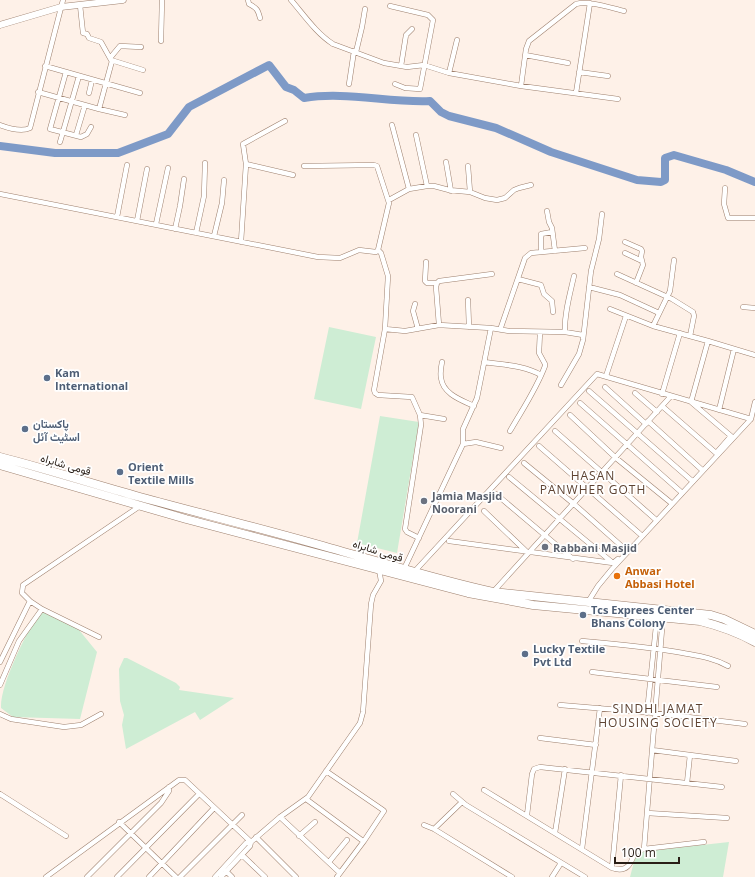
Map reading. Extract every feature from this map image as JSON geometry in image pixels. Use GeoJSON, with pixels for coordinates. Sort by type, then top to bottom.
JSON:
{"type":"FeatureCollection","features":[{"type":"Feature","properties":{"kind":"highway","name":"قومی شاہراہ"},"geometry":{"type":"LineString","coordinates":[[0,457],[196,512],[354,554],[404,570],[494,592],[711,615],[731,622],[755,634]]}},
{"type":"Feature","properties":{"kind":"highway","name":"قومی شاہراہ"},"geometry":{"type":"LineString","coordinates":[[0,465],[140,506],[427,583],[492,598],[533,604],[700,621],[719,625],[755,642]]}},
{"type":"Feature","properties":{"kind":"highway"},"geometry":{"type":"LineString","coordinates":[[0,468],[15,469]]}},
{"type":"Feature","properties":{"kind":"street"},"geometry":{"type":"LineString","coordinates":[[0,125],[18,129],[29,129],[63,0]]}},
{"type":"Feature","properties":{"kind":"street"},"geometry":{"type":"LineString","coordinates":[[0,25],[61,7],[123,0]]}},
{"type":"Feature","properties":{"kind":"street"},"geometry":{"type":"LineString","coordinates":[[160,41],[162,0]]}},
{"type":"Feature","properties":{"kind":"street"},"geometry":{"type":"LineString","coordinates":[[248,0],[249,4],[256,7],[259,11],[260,18]]}},
{"type":"Feature","properties":{"kind":"street"},"geometry":{"type":"LineString","coordinates":[[291,0],[320,33],[333,44],[384,63],[401,66],[424,65],[449,73],[521,86],[618,100]]}},
{"type":"Feature","properties":{"kind":"street"},"geometry":{"type":"LineString","coordinates":[[521,86],[527,45],[532,38],[576,4],[582,2],[590,3],[624,10]]}},
{"type":"Feature","properties":{"kind":"street"},"geometry":{"type":"LineString","coordinates":[[576,93],[590,3]]}},
{"type":"Feature","properties":{"kind":"street"},"geometry":{"type":"LineString","coordinates":[[80,5],[83,33],[87,34],[89,38],[101,42],[111,59],[143,70]]}},
{"type":"Feature","properties":{"kind":"street"},"geometry":{"type":"LineString","coordinates":[[390,6],[428,15],[433,20],[420,89],[405,88],[395,84]]}},
{"type":"Feature","properties":{"kind":"street"},"geometry":{"type":"LineString","coordinates":[[349,84],[365,9]]}},
{"type":"Feature","properties":{"kind":"street"},"geometry":{"type":"LineString","coordinates":[[401,66],[406,35],[412,29]]}},
{"type":"Feature","properties":{"kind":"street"},"geometry":{"type":"LineString","coordinates":[[449,73],[456,40]]}},
{"type":"Feature","properties":{"kind":"street"},"geometry":{"type":"LineString","coordinates":[[99,109],[111,59],[120,46],[141,46]]}},
{"type":"Feature","properties":{"kind":"street"},"geometry":{"type":"LineString","coordinates":[[525,56],[568,63]]}},
{"type":"Feature","properties":{"kind":"street"},"geometry":{"type":"LineString","coordinates":[[45,66],[140,93]]}},
{"type":"Feature","properties":{"kind":"street"},"geometry":{"type":"LineString","coordinates":[[66,72],[50,129],[84,136],[91,127]]}},
{"type":"Feature","properties":{"kind":"street"},"geometry":{"type":"LineString","coordinates":[[579,72],[608,76]]}},
{"type":"Feature","properties":{"kind":"street"},"geometry":{"type":"LineString","coordinates":[[60,142],[79,76]]}},
{"type":"Feature","properties":{"kind":"street"},"geometry":{"type":"LineString","coordinates":[[89,93],[92,80]]}},
{"type":"Feature","properties":{"kind":"street"},"geometry":{"type":"LineString","coordinates":[[38,92],[125,115]]}},
{"type":"Feature","properties":{"kind":"street"},"geometry":{"type":"LineString","coordinates":[[76,135],[85,105]]}},
{"type":"Feature","properties":{"kind":"street"},"geometry":{"type":"LineString","coordinates":[[241,242],[246,164],[243,144],[285,121]]}},
{"type":"Feature","properties":{"kind":"street"},"geometry":{"type":"LineString","coordinates":[[392,125],[409,189]]}},
{"type":"Feature","properties":{"kind":"street"},"geometry":{"type":"LineString","coordinates":[[416,135],[427,186]]}},
{"type":"Feature","properties":{"kind":"street"},"geometry":{"type":"LineString","coordinates":[[446,162],[451,191]]}},
{"type":"Feature","properties":{"kind":"street"},"geometry":{"type":"LineString","coordinates":[[196,233],[204,196],[205,163]]}},
{"type":"Feature","properties":{"kind":"street"},"geometry":{"type":"LineString","coordinates":[[246,164],[293,175]]}},
{"type":"Feature","properties":{"kind":"street"},"geometry":{"type":"LineString","coordinates":[[117,217],[127,165]]}},
{"type":"Feature","properties":{"kind":"street"},"geometry":{"type":"LineString","coordinates":[[304,166],[376,165],[389,200],[378,250]]}},
{"type":"Feature","properties":{"kind":"street"},"geometry":{"type":"LineString","coordinates":[[468,166],[470,192]]}},
{"type":"Feature","properties":{"kind":"street"},"geometry":{"type":"LineString","coordinates":[[156,224],[168,168]]}},
{"type":"Feature","properties":{"kind":"street"},"geometry":{"type":"LineString","coordinates":[[137,221],[147,169]]}},
{"type":"Feature","properties":{"kind":"street"},"geometry":{"type":"LineString","coordinates":[[175,229],[184,179]]}},
{"type":"Feature","properties":{"kind":"street"},"geometry":{"type":"LineString","coordinates":[[214,236],[222,203],[224,180]]}},
{"type":"Feature","properties":{"kind":"street"},"geometry":{"type":"LineString","coordinates":[[389,200],[409,189],[427,186],[434,186],[451,191],[470,192],[485,198],[502,200],[514,190],[531,185]]}},
{"type":"Feature","properties":{"kind":"street"},"geometry":{"type":"LineString","coordinates":[[725,188],[724,204],[728,218],[755,218]]}},
{"type":"Feature","properties":{"kind":"street"},"geometry":{"type":"LineString","coordinates":[[0,194],[318,257],[340,258],[359,250],[376,252],[378,250]]}},
{"type":"Feature","properties":{"kind":"street"},"geometry":{"type":"LineString","coordinates":[[547,211],[555,251]]}},
{"type":"Feature","properties":{"kind":"street"},"geometry":{"type":"LineString","coordinates":[[561,385],[579,354],[584,335],[591,271],[599,239],[602,214]]}},
{"type":"Feature","properties":{"kind":"street"},"geometry":{"type":"LineString","coordinates":[[541,252],[541,234],[552,232]]}},
{"type":"Feature","properties":{"kind":"street"},"geometry":{"type":"LineString","coordinates":[[625,242],[642,250],[641,257],[643,265],[636,283]]}},
{"type":"Feature","properties":{"kind":"street"},"geometry":{"type":"LineString","coordinates":[[500,330],[525,258],[528,255],[531,253],[585,248]]}},
{"type":"Feature","properties":{"kind":"street"},"geometry":{"type":"LineString","coordinates":[[378,250],[381,252],[388,276],[385,329],[375,384],[375,393],[378,395],[412,397],[420,416],[421,425],[405,525],[406,532],[419,538]]}},
{"type":"Feature","properties":{"kind":"street"},"geometry":{"type":"LineString","coordinates":[[625,253],[642,261]]}},
{"type":"Feature","properties":{"kind":"street"},"geometry":{"type":"LineString","coordinates":[[652,326],[671,287],[674,260]]}},
{"type":"Feature","properties":{"kind":"street"},"geometry":{"type":"LineString","coordinates":[[426,262],[425,281],[427,283],[436,283],[439,281],[492,274]]}},
{"type":"Feature","properties":{"kind":"street"},"geometry":{"type":"LineString","coordinates":[[617,274],[667,297],[693,312],[694,316],[690,336]]}},
{"type":"Feature","properties":{"kind":"street"},"geometry":{"type":"LineString","coordinates":[[565,332],[566,312],[574,276]]}},
{"type":"Feature","properties":{"kind":"street"},"geometry":{"type":"LineString","coordinates":[[518,279],[541,285],[544,294],[552,301],[553,312]]}},
{"type":"Feature","properties":{"kind":"street"},"geometry":{"type":"LineString","coordinates":[[436,283],[438,325]]}},
{"type":"Feature","properties":{"kind":"street"},"geometry":{"type":"LineString","coordinates":[[589,287],[620,295],[659,313]]}},
{"type":"Feature","properties":{"kind":"street"},"geometry":{"type":"LineString","coordinates":[[468,300],[469,327]]}},
{"type":"Feature","properties":{"kind":"street"},"geometry":{"type":"LineString","coordinates":[[414,304],[413,311],[418,329]]}},
{"type":"Feature","properties":{"kind":"street"},"geometry":{"type":"LineString","coordinates":[[743,307],[755,308]]}},
{"type":"Feature","properties":{"kind":"street"},"geometry":{"type":"LineString","coordinates":[[610,309],[652,326],[755,355]]}},
{"type":"Feature","properties":{"kind":"street"},"geometry":{"type":"LineString","coordinates":[[606,376],[626,316]]}},
{"type":"Feature","properties":{"kind":"street"},"geometry":{"type":"LineString","coordinates":[[385,329],[405,331],[438,325],[491,328],[508,332],[565,332],[584,335]]}},
{"type":"Feature","properties":{"kind":"street"},"geometry":{"type":"LineString","coordinates":[[404,570],[463,444],[463,429],[477,398],[491,328]]}},
{"type":"Feature","properties":{"kind":"street"},"geometry":{"type":"LineString","coordinates":[[510,431],[522,409],[528,403],[545,364],[539,354],[540,332]]}},
{"type":"Feature","properties":{"kind":"street"},"geometry":{"type":"LineString","coordinates":[[662,394],[680,333]]}},
{"type":"Feature","properties":{"kind":"street"},"geometry":{"type":"LineString","coordinates":[[691,402],[708,341]]}},
{"type":"Feature","properties":{"kind":"street"},"geometry":{"type":"LineString","coordinates":[[719,410],[734,349]]}},
{"type":"Feature","properties":{"kind":"street"},"geometry":{"type":"LineString","coordinates":[[442,362],[441,379],[448,392],[458,399],[474,406]]}},
{"type":"Feature","properties":{"kind":"street"},"geometry":{"type":"LineString","coordinates":[[484,362],[521,367],[535,371],[541,375]]}},
{"type":"Feature","properties":{"kind":"street"},"geometry":{"type":"LineString","coordinates":[[414,572],[595,375],[599,374],[606,376],[751,420]]}},
{"type":"Feature","properties":{"kind":"street"},"geometry":{"type":"LineString","coordinates":[[605,387],[701,469]]}},
{"type":"Feature","properties":{"kind":"street"},"geometry":{"type":"LineString","coordinates":[[588,390],[691,480]]}},
{"type":"Feature","properties":{"kind":"street"},"geometry":{"type":"LineString","coordinates":[[635,393],[657,412]]}},
{"type":"Feature","properties":{"kind":"street"},"geometry":{"type":"LineString","coordinates":[[494,592],[671,396]]}},
{"type":"Feature","properties":{"kind":"street"},"geometry":{"type":"LineString","coordinates":[[449,541],[528,553],[612,563],[626,550],[731,436],[691,402]]}},
{"type":"Feature","properties":{"kind":"street"},"geometry":{"type":"LineString","coordinates":[[580,403],[680,491]]}},
{"type":"Feature","properties":{"kind":"street"},"geometry":{"type":"LineString","coordinates":[[588,602],[598,586],[612,569],[751,420],[755,403]]}},
{"type":"Feature","properties":{"kind":"street"},"geometry":{"type":"LineString","coordinates":[[662,406],[716,453]]}},
{"type":"Feature","properties":{"kind":"street"},"geometry":{"type":"LineString","coordinates":[[570,415],[616,458],[670,502]]}},
{"type":"Feature","properties":{"kind":"street"},"geometry":{"type":"LineString","coordinates":[[420,416],[444,419]]}},
{"type":"Feature","properties":{"kind":"street"},"geometry":{"type":"LineString","coordinates":[[555,431],[655,519]]}},
{"type":"Feature","properties":{"kind":"street"},"geometry":{"type":"LineString","coordinates":[[463,444],[476,442],[501,448]]}},
{"type":"Feature","properties":{"kind":"street"},"geometry":{"type":"LineString","coordinates":[[539,446],[640,534]]}},
{"type":"Feature","properties":{"kind":"street"},"geometry":{"type":"LineString","coordinates":[[524,463],[574,504],[626,550]]}},
{"type":"Feature","properties":{"kind":"street"},"geometry":{"type":"LineString","coordinates":[[509,477],[612,563]]}},
{"type":"Feature","properties":{"kind":"street"},"geometry":{"type":"LineString","coordinates":[[496,494],[573,559]]}},
{"type":"Feature","properties":{"kind":"street"},"geometry":{"type":"LineString","coordinates":[[99,637],[42,609],[30,601],[22,593],[23,585],[140,506]]}},
{"type":"Feature","properties":{"kind":"street"},"geometry":{"type":"LineString","coordinates":[[484,512],[528,553]]}},
{"type":"Feature","properties":{"kind":"street"},"geometry":{"type":"LineString","coordinates":[[221,877],[250,846],[251,842],[256,837],[280,817],[306,799],[362,719],[371,604],[381,581],[379,569]]}},
{"type":"Feature","properties":{"kind":"street"},"geometry":{"type":"LineString","coordinates":[[0,662],[30,601]]}},
{"type":"Feature","properties":{"kind":"street"},"geometry":{"type":"LineString","coordinates":[[0,685],[19,640],[42,609]]}},
{"type":"Feature","properties":{"kind":"street"},"geometry":{"type":"LineString","coordinates":[[647,712],[654,649],[660,617]]}},
{"type":"Feature","properties":{"kind":"street"},"geometry":{"type":"LineString","coordinates":[[644,849],[660,649],[660,617]]}},
{"type":"Feature","properties":{"kind":"street"},"geometry":{"type":"LineString","coordinates":[[582,640],[660,649],[706,657],[720,661],[728,666]]}},
{"type":"Feature","properties":{"kind":"street"},"geometry":{"type":"LineString","coordinates":[[592,672],[717,686]]}},
{"type":"Feature","properties":{"kind":"street"},"geometry":{"type":"LineString","coordinates":[[560,705],[647,712],[745,724]]}},
{"type":"Feature","properties":{"kind":"street"},"geometry":{"type":"LineString","coordinates":[[582,849],[600,708]]}},
{"type":"Feature","properties":{"kind":"street"},"geometry":{"type":"LineString","coordinates":[[0,714],[11,719],[69,727],[81,725],[101,714]]}},
{"type":"Feature","properties":{"kind":"street"},"geometry":{"type":"LineString","coordinates":[[540,738],[596,745]]}},
{"type":"Feature","properties":{"kind":"street"},"geometry":{"type":"LineString","coordinates":[[652,750],[736,761]]}},
{"type":"Feature","properties":{"kind":"street"},"geometry":{"type":"LineString","coordinates":[[686,783],[690,755]]}},
{"type":"Feature","properties":{"kind":"street"},"geometry":{"type":"LineString","coordinates":[[527,815],[532,774],[534,769],[540,767],[722,787]]}},
{"type":"Feature","properties":{"kind":"street"},"geometry":{"type":"LineString","coordinates":[[555,833],[565,769]]}},
{"type":"Feature","properties":{"kind":"street"},"geometry":{"type":"LineString","coordinates":[[326,771],[384,811],[364,842],[337,877]]}},
{"type":"Feature","properties":{"kind":"street"},"geometry":{"type":"LineString","coordinates":[[612,868],[621,775]]}},
{"type":"Feature","properties":{"kind":"street"},"geometry":{"type":"LineString","coordinates":[[49,876],[119,822],[182,779],[185,780],[251,842]]}},
{"type":"Feature","properties":{"kind":"street"},"geometry":{"type":"LineString","coordinates":[[87,877],[161,803],[169,792],[169,787]]}},
{"type":"Feature","properties":{"kind":"street"},"geometry":{"type":"LineString","coordinates":[[484,790],[612,868],[619,870],[626,868],[632,860],[635,852],[644,849],[704,842]]}},
{"type":"Feature","properties":{"kind":"street"},"geometry":{"type":"LineString","coordinates":[[0,794],[66,836]]}},
{"type":"Feature","properties":{"kind":"street"},"geometry":{"type":"LineString","coordinates":[[117,877],[199,794]]}},
{"type":"Feature","properties":{"kind":"street"},"geometry":{"type":"LineString","coordinates":[[453,794],[462,802],[585,877]]}},
{"type":"Feature","properties":{"kind":"street"},"geometry":{"type":"LineString","coordinates":[[306,799],[364,841]]}},
{"type":"Feature","properties":{"kind":"street"},"geometry":{"type":"LineString","coordinates":[[434,829],[462,802]]}},
{"type":"Feature","properties":{"kind":"street"},"geometry":{"type":"LineString","coordinates":[[149,877],[214,808]]}},
{"type":"Feature","properties":{"kind":"street"},"geometry":{"type":"LineString","coordinates":[[647,813],[727,818]]}},
{"type":"Feature","properties":{"kind":"street"},"geometry":{"type":"LineString","coordinates":[[180,877],[242,815]]}},
{"type":"Feature","properties":{"kind":"street"},"geometry":{"type":"LineString","coordinates":[[280,817],[340,872]]}},
{"type":"Feature","properties":{"kind":"street"},"geometry":{"type":"LineString","coordinates":[[119,822],[176,877]]}},
{"type":"Feature","properties":{"kind":"street"},"geometry":{"type":"LineString","coordinates":[[299,836],[315,822]]}},
{"type":"Feature","properties":{"kind":"street"},"geometry":{"type":"LineString","coordinates":[[424,824],[512,877]]}},
{"type":"Feature","properties":{"kind":"street"},"geometry":{"type":"LineString","coordinates":[[256,837],[296,877]]}},
{"type":"Feature","properties":{"kind":"street"},"geometry":{"type":"LineString","coordinates":[[329,862],[347,840]]}},
{"type":"Feature","properties":{"kind":"street"},"geometry":{"type":"LineString","coordinates":[[215,877],[246,843],[251,842]]}},
{"type":"Feature","properties":{"kind":"street"},"geometry":{"type":"LineString","coordinates":[[242,855],[265,877]]}},
{"type":"Feature","properties":{"kind":"street"},"geometry":{"type":"LineString","coordinates":[[552,877],[561,863]]}},
{"type":"Feature","properties":{"kind":"street"},"geometry":{"type":"LineString","coordinates":[[226,871],[232,877]]}},
{"type":"Feature","properties":{"kind":"green space"},"geometry":{"type":"Polygon","coordinates":[[[329,327],[376,337],[361,409],[314,399],[329,327]]]}},
{"type":"Feature","properties":{"kind":"green space"},"geometry":{"type":"Polygon","coordinates":[[[380,416],[419,422],[397,553],[357,543],[380,416]]]}},
{"type":"Feature","properties":{"kind":"green space"},"geometry":{"type":"Polygon","coordinates":[[[41,609],[75,625],[97,652],[80,719],[13,717],[1,708],[5,685],[16,657],[41,609]]]}},
{"type":"Feature","properties":{"kind":"green space"},"geometry":{"type":"Polygon","coordinates":[[[124,658],[127,658],[176,683],[180,687],[179,690],[234,698],[200,720],[195,712],[126,749],[122,725],[124,715],[120,701],[119,669],[124,658]]]}},
{"type":"Feature","properties":{"kind":"green space"},"geometry":{"type":"Polygon","coordinates":[[[729,842],[723,877],[630,877],[636,854],[639,852],[729,842]]]}},
{"type":"Feature","properties":{"kind":"waterway"},"geometry":{"type":"LineString","coordinates":[[0,146],[55,153],[118,153],[168,134],[189,107],[269,65],[286,87],[294,90],[304,98],[320,96],[351,96],[430,101],[441,112],[449,116],[496,128],[551,152],[637,180],[661,182],[665,180],[665,158],[674,155],[726,170],[755,182]]}},
{"type":"Feature","properties":{"kind":"place","name":"Kam International"},"geometry":{"type":"Point","coordinates":[47,378]}},
{"type":"Feature","properties":{"kind":"place","name":"پاکستان اسٹیٹ آئل"},"geometry":{"type":"Point","coordinates":[25,429]}},
{"type":"Feature","properties":{"kind":"place","name":"Orient Textile Mills"},"geometry":{"type":"Point","coordinates":[120,472]}},
{"type":"Feature","properties":{"kind":"place","name":"Jamia Masjid Noorani"},"geometry":{"type":"Point","coordinates":[424,501]}},
{"type":"Feature","properties":{"kind":"place","name":"Rabbani Masjid"},"geometry":{"type":"Point","coordinates":[545,547]}},
{"type":"Feature","properties":{"kind":"place","name":"Anwar Abbasi Hotel"},"geometry":{"type":"Point","coordinates":[617,576]}},
{"type":"Feature","properties":{"kind":"place","name":"Tcs Exprees Center Bhans Colony"},"geometry":{"type":"Point","coordinates":[583,615]}},
{"type":"Feature","properties":{"kind":"place","name":"Lucky Textile Pvt Ltd"},"geometry":{"type":"Point","coordinates":[525,654]}},
{"type":"Feature","properties":{"kind":"district","name":"HASAN PANWHER GOTH"},"geometry":{"type":"Point","coordinates":[593,482]}},
{"type":"Feature","properties":{"kind":"district","name":"SINDHI JAMAT HOUSING SOCIETY"},"geometry":{"type":"Point","coordinates":[658,715]}}]}
